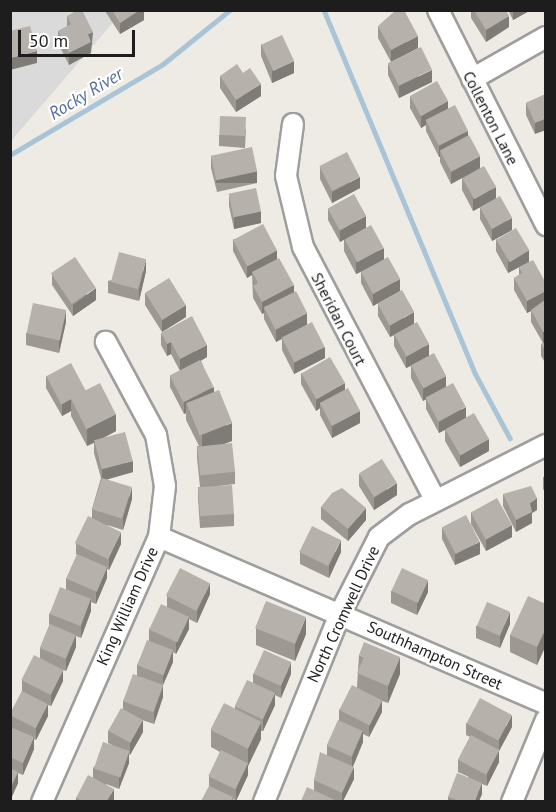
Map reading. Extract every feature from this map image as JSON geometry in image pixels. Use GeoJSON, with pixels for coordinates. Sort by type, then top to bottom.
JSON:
{"type":"FeatureCollection","features":[{"type":"Feature","properties":{"kind":"street","name":"Collenton Lane"},"geometry":{"type":"LineString","coordinates":[[438,10],[546,225]]}},
{"type":"Feature","properties":{"kind":"street"},"geometry":{"type":"LineString","coordinates":[[472,79],[546,37]]}},
{"type":"Feature","properties":{"kind":"street","name":"Sheridan Court"},"geometry":{"type":"LineString","coordinates":[[293,124],[286,176],[303,247],[435,500]]}},
{"type":"Feature","properties":{"kind":"street","name":"King William Drive"},"geometry":{"type":"LineString","coordinates":[[42,801],[159,537],[165,486],[156,435],[106,342]]}},
{"type":"Feature","properties":{"kind":"street","name":"North Cromwell Drive"},"geometry":{"type":"LineString","coordinates":[[264,801],[340,614],[379,537],[435,500],[546,445]]}},
{"type":"Feature","properties":{"kind":"street","name":"Southhampton Street"},"geometry":{"type":"LineString","coordinates":[[159,537],[546,704]]}},
{"type":"Feature","properties":{"kind":"street"},"geometry":{"type":"LineString","coordinates":[[512,801],[546,720]]}},
{"type":"Feature","properties":{"kind":"shaded area"},"geometry":{"type":"Polygon","coordinates":[[[11,11],[123,11],[11,141],[11,11]]]}},
{"type":"Feature","properties":{"kind":"building"},"geometry":{"type":"Polygon","coordinates":[[[82,10],[93,32],[88,34],[91,42],[69,53],[58,31],[71,24],[67,16],[82,10]]]}},
{"type":"Feature","properties":{"kind":"building"},"geometry":{"type":"Polygon","coordinates":[[[112,10],[140,10],[120,23],[112,10]]]}},
{"type":"Feature","properties":{"kind":"building"},"geometry":{"type":"Polygon","coordinates":[[[396,10],[404,10],[418,36],[391,50],[378,26],[396,10]]]}},
{"type":"Feature","properties":{"kind":"building"},"geometry":{"type":"Polygon","coordinates":[[[474,10],[506,10],[509,16],[486,30],[474,10]]]}},
{"type":"Feature","properties":{"kind":"building"},"geometry":{"type":"Polygon","coordinates":[[[30,26],[37,51],[10,58],[10,31],[30,26]]]}},
{"type":"Feature","properties":{"kind":"building"},"geometry":{"type":"Polygon","coordinates":[[[282,35],[294,61],[273,71],[261,45],[282,35]]]}},
{"type":"Feature","properties":{"kind":"building"},"geometry":{"type":"Polygon","coordinates":[[[421,47],[432,69],[399,86],[388,63],[421,47]]]}},
{"type":"Feature","properties":{"kind":"building"},"geometry":{"type":"Polygon","coordinates":[[[237,64],[243,73],[250,68],[261,84],[236,100],[220,76],[237,64]]]}},
{"type":"Feature","properties":{"kind":"building"},"geometry":{"type":"Polygon","coordinates":[[[437,81],[448,101],[421,116],[410,96],[437,81]]]}},
{"type":"Feature","properties":{"kind":"building"},"geometry":{"type":"Polygon","coordinates":[[[546,94],[546,118],[535,123],[526,103],[546,94]]]}},
{"type":"Feature","properties":{"kind":"building"},"geometry":{"type":"Polygon","coordinates":[[[455,105],[468,131],[439,146],[426,120],[455,105]]]}},
{"type":"Feature","properties":{"kind":"building"},"geometry":{"type":"Polygon","coordinates":[[[220,116],[246,117],[245,136],[219,135],[220,116]]]}},
{"type":"Feature","properties":{"kind":"building"},"geometry":{"type":"Polygon","coordinates":[[[469,135],[480,156],[451,172],[440,150],[469,135]]]}},
{"type":"Feature","properties":{"kind":"building"},"geometry":{"type":"Polygon","coordinates":[[[252,147],[257,171],[216,180],[211,156],[252,147]]]}},
{"type":"Feature","properties":{"kind":"building"},"geometry":{"type":"Polygon","coordinates":[[[347,152],[360,177],[332,191],[319,166],[347,152]]]}},
{"type":"Feature","properties":{"kind":"building"},"geometry":{"type":"Polygon","coordinates":[[[484,166],[496,187],[474,199],[462,179],[484,166]]]}},
{"type":"Feature","properties":{"kind":"building"},"geometry":{"type":"Polygon","coordinates":[[[256,188],[261,211],[234,217],[229,194],[256,188]]]}},
{"type":"Feature","properties":{"kind":"building"},"geometry":{"type":"Polygon","coordinates":[[[354,194],[366,216],[340,230],[328,209],[354,194]]]}},
{"type":"Feature","properties":{"kind":"building"},"geometry":{"type":"Polygon","coordinates":[[[500,196],[512,218],[492,229],[480,207],[500,196]]]}},
{"type":"Feature","properties":{"kind":"building"},"geometry":{"type":"Polygon","coordinates":[[[263,224],[277,250],[247,266],[233,240],[263,224]]]}},
{"type":"Feature","properties":{"kind":"building"},"geometry":{"type":"Polygon","coordinates":[[[371,225],[384,248],[357,262],[345,240],[371,225]]]}},
{"type":"Feature","properties":{"kind":"building"},"geometry":{"type":"Polygon","coordinates":[[[516,228],[529,250],[510,262],[496,240],[516,228]]]}},
{"type":"Feature","properties":{"kind":"building"},"geometry":{"type":"Polygon","coordinates":[[[119,252],[146,259],[138,289],[111,282],[119,252]]]}},
{"type":"Feature","properties":{"kind":"building"},"geometry":{"type":"Polygon","coordinates":[[[75,257],[96,288],[72,304],[51,273],[75,257]]]}},
{"type":"Feature","properties":{"kind":"building"},"geometry":{"type":"Polygon","coordinates":[[[388,257],[400,279],[373,294],[361,272],[388,257]]]}},
{"type":"Feature","properties":{"kind":"building"},"geometry":{"type":"Polygon","coordinates":[[[279,258],[294,285],[262,302],[253,286],[258,283],[252,272],[279,258]]]}},
{"type":"Feature","properties":{"kind":"building"},"geometry":{"type":"Polygon","coordinates":[[[533,260],[546,283],[546,291],[527,301],[514,278],[522,273],[519,267],[533,260]]]}},
{"type":"Feature","properties":{"kind":"building"},"geometry":{"type":"Polygon","coordinates":[[[169,278],[186,305],[162,320],[145,293],[169,278]]]}},
{"type":"Feature","properties":{"kind":"building"},"geometry":{"type":"Polygon","coordinates":[[[402,290],[414,312],[390,325],[378,304],[402,290]]]}},
{"type":"Feature","properties":{"kind":"building"},"geometry":{"type":"Polygon","coordinates":[[[296,291],[307,313],[275,330],[264,307],[296,291]]]}},
{"type":"Feature","properties":{"kind":"building"},"geometry":{"type":"Polygon","coordinates":[[[546,299],[546,331],[543,332],[531,310],[546,299]]]}},
{"type":"Feature","properties":{"kind":"building"},"geometry":{"type":"Polygon","coordinates":[[[33,303],[66,310],[60,340],[27,333],[33,303]]]}},
{"type":"Feature","properties":{"kind":"building"},"geometry":{"type":"Polygon","coordinates":[[[192,316],[207,345],[180,359],[171,342],[167,344],[161,333],[192,316]]]}},
{"type":"Feature","properties":{"kind":"building"},"geometry":{"type":"Polygon","coordinates":[[[312,322],[325,347],[294,362],[282,337],[312,322]]]}},
{"type":"Feature","properties":{"kind":"building"},"geometry":{"type":"Polygon","coordinates":[[[417,322],[429,344],[406,356],[394,335],[417,322]]]}},
{"type":"Feature","properties":{"kind":"building"},"geometry":{"type":"Polygon","coordinates":[[[546,342],[546,352],[541,344],[546,342]]]}},
{"type":"Feature","properties":{"kind":"building"},"geometry":{"type":"Polygon","coordinates":[[[434,353],[446,376],[423,388],[411,365],[434,353]]]}},
{"type":"Feature","properties":{"kind":"building"},"geometry":{"type":"Polygon","coordinates":[[[330,357],[345,383],[316,399],[301,374],[330,357]]]}},
{"type":"Feature","properties":{"kind":"building"},"geometry":{"type":"Polygon","coordinates":[[[200,360],[214,387],[183,402],[170,375],[200,360]]]}},
{"type":"Feature","properties":{"kind":"building"},"geometry":{"type":"Polygon","coordinates":[[[71,363],[86,391],[61,404],[46,376],[71,363]]]}},
{"type":"Feature","properties":{"kind":"building"},"geometry":{"type":"Polygon","coordinates":[[[100,383],[116,414],[86,429],[71,398],[100,383]]]}},
{"type":"Feature","properties":{"kind":"building"},"geometry":{"type":"Polygon","coordinates":[[[453,383],[466,407],[438,421],[426,398],[453,383]]]}},
{"type":"Feature","properties":{"kind":"building"},"geometry":{"type":"Polygon","coordinates":[[[348,388],[360,411],[332,426],[320,403],[348,388]]]}},
{"type":"Feature","properties":{"kind":"building"},"geometry":{"type":"Polygon","coordinates":[[[219,390],[232,422],[200,436],[187,403],[219,390]]]}},
{"type":"Feature","properties":{"kind":"building"},"geometry":{"type":"Polygon","coordinates":[[[474,413],[489,439],[460,455],[445,430],[474,413]]]}},
{"type":"Feature","properties":{"kind":"building"},"geometry":{"type":"Polygon","coordinates":[[[125,432],[133,461],[102,469],[94,440],[125,432]]]}},
{"type":"Feature","properties":{"kind":"building"},"geometry":{"type":"Polygon","coordinates":[[[232,443],[235,472],[200,475],[197,447],[232,443]]]}},
{"type":"Feature","properties":{"kind":"building"},"geometry":{"type":"Polygon","coordinates":[[[382,459],[397,483],[374,497],[359,473],[382,459]]]}},
{"type":"Feature","properties":{"kind":"building"},"geometry":{"type":"Polygon","coordinates":[[[102,478],[132,487],[122,519],[92,510],[102,478]]]}},
{"type":"Feature","properties":{"kind":"building"},"geometry":{"type":"Polygon","coordinates":[[[232,485],[234,514],[200,516],[198,487],[232,485]]]}},
{"type":"Feature","properties":{"kind":"building"},"geometry":{"type":"Polygon","coordinates":[[[531,486],[537,498],[530,503],[532,512],[516,520],[503,494],[531,486]]]}},
{"type":"Feature","properties":{"kind":"building"},"geometry":{"type":"Polygon","coordinates":[[[342,488],[366,508],[348,529],[321,507],[332,493],[342,488]]]}},
{"type":"Feature","properties":{"kind":"building"},"geometry":{"type":"Polygon","coordinates":[[[497,498],[512,525],[486,540],[471,513],[497,498]]]}},
{"type":"Feature","properties":{"kind":"building"},"geometry":{"type":"Polygon","coordinates":[[[466,515],[480,542],[456,554],[442,527],[466,515]]]}},
{"type":"Feature","properties":{"kind":"building"},"geometry":{"type":"Polygon","coordinates":[[[88,516],[121,532],[108,559],[75,543],[88,516]]]}},
{"type":"Feature","properties":{"kind":"building"},"geometry":{"type":"Polygon","coordinates":[[[312,526],[341,540],[328,566],[299,552],[312,526]]]}},
{"type":"Feature","properties":{"kind":"building"},"geometry":{"type":"Polygon","coordinates":[[[77,554],[107,567],[97,592],[66,579],[77,554]]]}},
{"type":"Feature","properties":{"kind":"building"},"geometry":{"type":"Polygon","coordinates":[[[180,568],[210,583],[196,611],[166,596],[180,568]]]}},
{"type":"Feature","properties":{"kind":"building"},"geometry":{"type":"Polygon","coordinates":[[[402,568],[428,580],[418,603],[391,591],[402,568]]]}},
{"type":"Feature","properties":{"kind":"building"},"geometry":{"type":"Polygon","coordinates":[[[60,587],[91,599],[80,626],[50,614],[60,587]]]}},
{"type":"Feature","properties":{"kind":"building"},"geometry":{"type":"Polygon","coordinates":[[[528,596],[546,604],[546,628],[537,647],[510,635],[528,596]]]}},
{"type":"Feature","properties":{"kind":"building"},"geometry":{"type":"Polygon","coordinates":[[[266,601],[306,617],[295,644],[255,628],[266,601]]]}},
{"type":"Feature","properties":{"kind":"building"},"geometry":{"type":"Polygon","coordinates":[[[487,602],[510,612],[500,636],[477,626],[487,602]]]}},
{"type":"Feature","properties":{"kind":"building"},"geometry":{"type":"Polygon","coordinates":[[[161,604],[189,617],[177,642],[149,629],[161,604]]]}},
{"type":"Feature","properties":{"kind":"building"},"geometry":{"type":"Polygon","coordinates":[[[50,624],[76,635],[66,659],[40,648],[50,624]]]}},
{"type":"Feature","properties":{"kind":"building"},"geometry":{"type":"Polygon","coordinates":[[[147,640],[173,650],[163,675],[137,665],[147,640]]]}},
{"type":"Feature","properties":{"kind":"building"},"geometry":{"type":"Polygon","coordinates":[[[364,642],[400,657],[388,686],[357,673],[364,657],[359,655],[364,642]]]}},
{"type":"Feature","properties":{"kind":"building"},"geometry":{"type":"Polygon","coordinates":[[[264,650],[291,662],[281,686],[253,674],[264,650]]]}},
{"type":"Feature","properties":{"kind":"building"},"geometry":{"type":"Polygon","coordinates":[[[34,655],[63,670],[51,695],[21,680],[34,655]]]}},
{"type":"Feature","properties":{"kind":"building"},"geometry":{"type":"Polygon","coordinates":[[[133,674],[163,685],[153,712],[123,701],[133,674]]]}},
{"type":"Feature","properties":{"kind":"building"},"geometry":{"type":"Polygon","coordinates":[[[247,680],[275,693],[263,719],[235,706],[247,680]]]}},
{"type":"Feature","properties":{"kind":"building"},"geometry":{"type":"Polygon","coordinates":[[[352,685],[382,700],[370,725],[339,710],[352,685]]]}},
{"type":"Feature","properties":{"kind":"building"},"geometry":{"type":"Polygon","coordinates":[[[22,691],[48,704],[36,728],[10,715],[22,691]]]}},
{"type":"Feature","properties":{"kind":"building"},"geometry":{"type":"Polygon","coordinates":[[[480,698],[512,715],[498,741],[466,724],[480,698]]]}},
{"type":"Feature","properties":{"kind":"building"},"geometry":{"type":"Polygon","coordinates":[[[224,703],[261,722],[248,749],[210,730],[224,703]]]}},
{"type":"Feature","properties":{"kind":"building"},"geometry":{"type":"Polygon","coordinates":[[[121,708],[143,720],[130,743],[108,731],[121,708]]]}},
{"type":"Feature","properties":{"kind":"building"},"geometry":{"type":"Polygon","coordinates":[[[338,720],[363,731],[351,757],[327,746],[338,720]]]}},
{"type":"Feature","properties":{"kind":"building"},"geometry":{"type":"Polygon","coordinates":[[[10,727],[34,737],[23,763],[10,757],[10,727]]]}},
{"type":"Feature","properties":{"kind":"building"},"geometry":{"type":"Polygon","coordinates":[[[471,735],[499,750],[486,775],[458,760],[471,735]]]}},
{"type":"Feature","properties":{"kind":"building"},"geometry":{"type":"Polygon","coordinates":[[[103,742],[129,751],[120,778],[94,768],[103,742]]]}},
{"type":"Feature","properties":{"kind":"building"},"geometry":{"type":"Polygon","coordinates":[[[221,750],[248,763],[235,789],[208,776],[221,750]]]}},
{"type":"Feature","properties":{"kind":"building"},"geometry":{"type":"Polygon","coordinates":[[[320,752],[354,767],[342,793],[314,780],[320,752]]]}},
{"type":"Feature","properties":{"kind":"building"},"geometry":{"type":"Polygon","coordinates":[[[10,768],[18,772],[10,789],[10,768]]]}},
{"type":"Feature","properties":{"kind":"building"},"geometry":{"type":"Polygon","coordinates":[[[457,773],[482,783],[475,801],[460,801],[448,797],[457,773]]]}},
{"type":"Feature","properties":{"kind":"building"},"geometry":{"type":"Polygon","coordinates":[[[88,775],[114,789],[107,801],[82,801],[76,798],[88,775]]]}},
{"type":"Feature","properties":{"kind":"building"},"geometry":{"type":"Polygon","coordinates":[[[209,786],[233,797],[231,801],[201,801],[209,786]]]}},
{"type":"Feature","properties":{"kind":"building"},"geometry":{"type":"Polygon","coordinates":[[[307,787],[335,800],[301,801],[307,787]]]}},
{"type":"Feature","properties":{"kind":"waterway","name":"Rocky River"},"geometry":{"type":"LineString","coordinates":[[10,155],[163,64],[230,10]]}},
{"type":"Feature","properties":{"kind":"waterway"},"geometry":{"type":"LineString","coordinates":[[324,10],[475,373],[510,438]]}}]}
